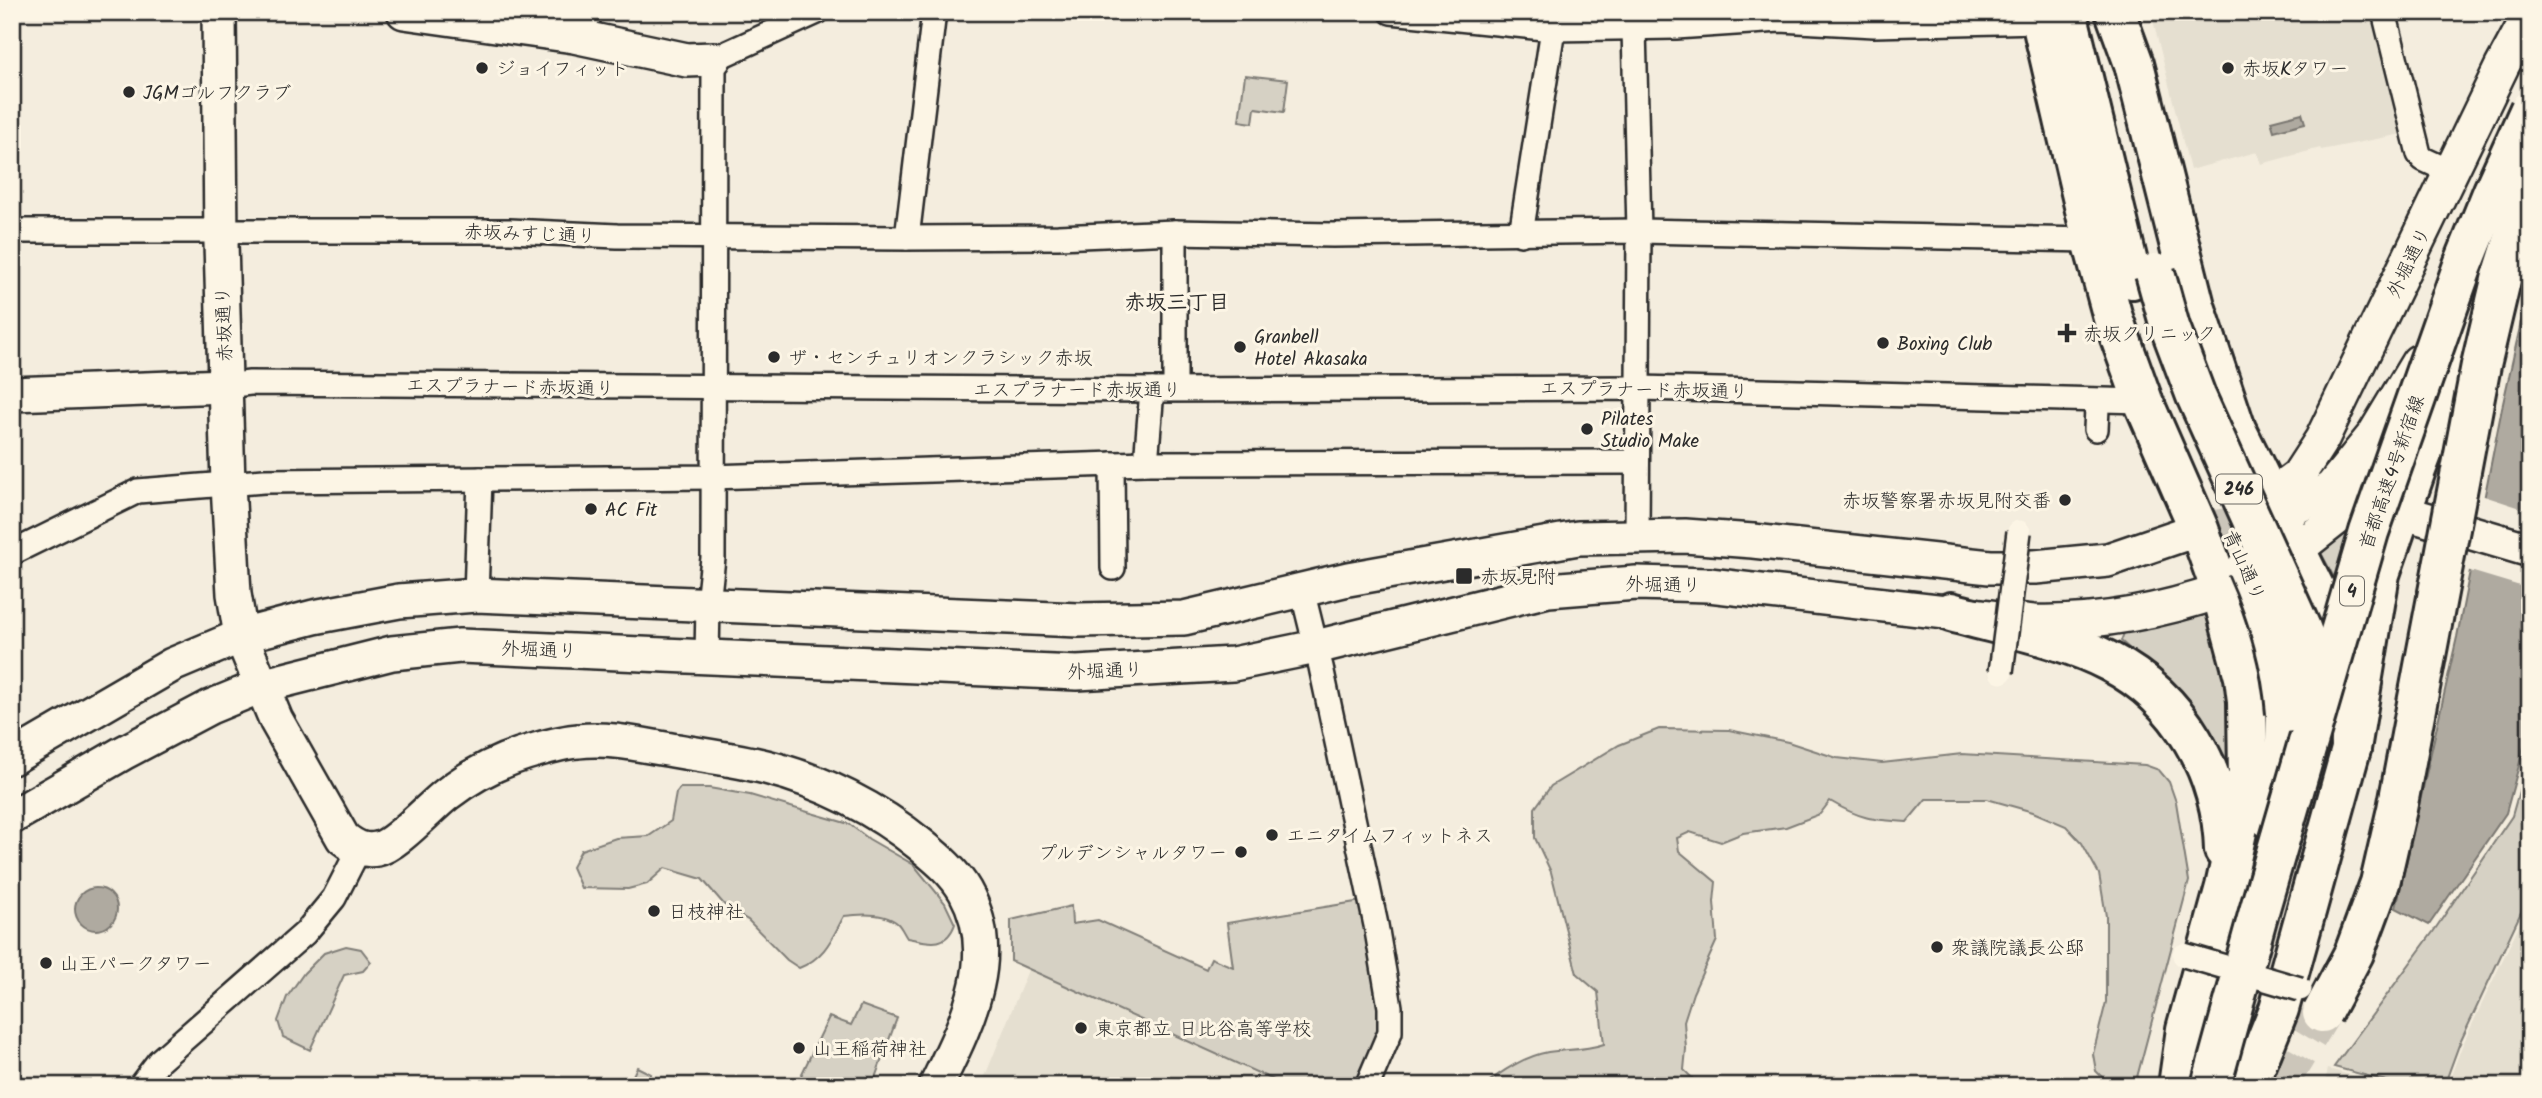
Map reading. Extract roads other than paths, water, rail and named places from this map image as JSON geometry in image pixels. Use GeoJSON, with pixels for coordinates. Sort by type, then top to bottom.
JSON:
{"type":"FeatureCollection","features":[{"type":"Feature","properties":{"kind":"highway","name":"青山通り"},"geometry":{"type":"LineString","coordinates":[[2097,12],[2143,276]]}},
{"type":"Feature","properties":{"kind":"highway"},"geometry":{"type":"LineString","coordinates":[[2115,12],[2134,64],[2195,306],[2236,429],[2283,496],[2295,551],[2328,615],[2346,664],[2351,749]]}},
{"type":"Feature","properties":{"kind":"highway","name":"青山通り"},"geometry":{"type":"LineString","coordinates":[[2049,15],[2143,276],[2170,327],[2196,396],[2311,655],[2303,710],[2284,744],[2270,816],[2211,1036],[2191,1086]]}},
{"type":"Feature","properties":{"kind":"highway"},"geometry":{"type":"LineString","coordinates":[[2049,15],[2092,240],[2113,318],[2143,401],[2199,529],[2221,590],[2244,677],[2249,721],[2248,781],[2225,887],[2186,1029],[2178,1086]]}},
{"type":"Feature","properties":{"kind":"highway","name":"首都高速4号新宿線"},"geometry":{"type":"LineString","coordinates":[[2211,1086],[2369,532],[2463,265],[2530,109]]}},
{"type":"Feature","properties":{"kind":"highway"},"geometry":{"type":"LineString","coordinates":[[2311,1001],[2354,953],[2380,883],[2397,809],[2481,365],[2501,280],[2530,188]]}},
{"type":"Feature","properties":{"kind":"highway"},"geometry":{"type":"LineString","coordinates":[[2248,1086],[2279,1009],[2351,749],[2380,574],[2447,388],[2458,349]]}},
{"type":"Feature","properties":{"kind":"highway"},"geometry":{"type":"LineString","coordinates":[[1951,612],[2087,652],[2137,677],[2164,701],[2186,728],[2206,764],[2218,803],[2224,838],[2225,887]]}},
{"type":"Feature","properties":{"kind":"highway","name":"青山通り"},"geometry":{"type":"LineString","coordinates":[[2240,1086],[2253,1003],[2315,774],[2319,738],[2303,710]]}},
{"type":"Feature","properties":{"kind":"main road","name":"赤坂通り"},"geometry":{"type":"LineString","coordinates":[[219,12],[220,232],[228,484],[234,594],[241,636],[283,737],[343,838],[359,849]]}},
{"type":"Feature","properties":{"kind":"main road"},"geometry":{"type":"LineString","coordinates":[[404,12],[583,24],[687,60],[714,59]]}},
{"type":"Feature","properties":{"kind":"main road","name":"外堀通り"},"geometry":{"type":"LineString","coordinates":[[2283,496],[2322,439],[2530,14]]}},
{"type":"Feature","properties":{"kind":"main road"},"geometry":{"type":"LineString","coordinates":[[2295,551],[2346,494],[2391,462],[2458,349],[2498,214],[2530,138]]}},
{"type":"Feature","properties":{"kind":"main road"},"geometry":{"type":"LineString","coordinates":[[2346,494],[2374,435],[2431,341],[2474,288]]}},
{"type":"Feature","properties":{"kind":"main road","name":"エスプラナード赤坂通り"},"geometry":{"type":"LineString","coordinates":[[12,394],[225,386]]}},
{"type":"Feature","properties":{"kind":"main road"},"geometry":{"type":"LineString","coordinates":[[2283,496],[2346,494]]}},
{"type":"Feature","properties":{"kind":"main road"},"geometry":{"type":"LineString","coordinates":[[2283,496],[2346,494],[2400,513],[2530,550]]}},
{"type":"Feature","properties":{"kind":"main road"},"geometry":{"type":"LineString","coordinates":[[12,758],[172,665],[241,636],[314,617],[399,601],[476,595],[1078,620],[1184,618],[1348,579],[1578,538],[1662,535],[1753,541],[1990,567],[2035,567],[2108,559],[2199,529]]}},
{"type":"Feature","properties":{"kind":"main road","name":"外堀通り"},"geometry":{"type":"LineString","coordinates":[[12,817],[210,707],[261,686],[327,667],[392,653],[460,646],[1077,673],[1233,664],[1316,647],[1535,593],[1603,584],[1709,585],[2033,622],[2073,623],[2159,610],[2221,590]]}},
{"type":"Feature","properties":{"kind":"main road"},"geometry":{"type":"LineString","coordinates":[[359,849],[378,849],[385,845],[454,788],[505,759],[577,741],[606,740],[628,743],[765,767],[820,785],[898,826],[944,864],[974,907],[981,938],[982,960],[963,1026],[936,1086]]}},
{"type":"Feature","properties":{"kind":"street"},"geometry":{"type":"LineString","coordinates":[[707,656],[708,604],[713,558],[715,388],[714,59],[817,12]]}},
{"type":"Feature","properties":{"kind":"street"},"geometry":{"type":"LineString","coordinates":[[907,238],[934,12]]}},
{"type":"Feature","properties":{"kind":"street"},"geometry":{"type":"LineString","coordinates":[[1391,12],[1553,29],[1634,28],[1780,20],[1874,24],[2049,15]]}},
{"type":"Feature","properties":{"kind":"street"},"geometry":{"type":"LineString","coordinates":[[2384,12],[2419,154],[2423,159],[2451,172]]}},
{"type":"Feature","properties":{"kind":"street"},"geometry":{"type":"LineString","coordinates":[[1634,28],[1640,388],[1637,536]]}},
{"type":"Feature","properties":{"kind":"street"},"geometry":{"type":"LineString","coordinates":[[1521,234],[1553,29]]}},
{"type":"Feature","properties":{"kind":"street","name":"赤坂みすじ通り"},"geometry":{"type":"LineString","coordinates":[[12,231],[510,231],[617,236],[907,238],[1048,237],[1175,232],[1333,235],[1639,231],[2092,240]]}},
{"type":"Feature","properties":{"kind":"street"},"geometry":{"type":"LineString","coordinates":[[1175,232],[1175,389]]}},
{"type":"Feature","properties":{"kind":"street","name":"エスプラナード赤坂通り"},"geometry":{"type":"LineString","coordinates":[[225,386],[250,383],[1152,390],[1640,388],[2143,401]]}},
{"type":"Feature","properties":{"kind":"street"},"geometry":{"type":"LineString","coordinates":[[1146,463],[1152,390]]}},
{"type":"Feature","properties":{"kind":"street"},"geometry":{"type":"LineString","coordinates":[[12,553],[138,491],[228,484],[712,477],[1146,463],[1637,462]]}},
{"type":"Feature","properties":{"kind":"street"},"geometry":{"type":"LineString","coordinates":[[1112,464],[1113,568]]}},
{"type":"Feature","properties":{"kind":"street"},"geometry":{"type":"LineString","coordinates":[[476,595],[480,479]]}},
{"type":"Feature","properties":{"kind":"street"},"geometry":{"type":"LineString","coordinates":[[2001,672],[2020,533]]}},
{"type":"Feature","properties":{"kind":"street"},"geometry":{"type":"LineString","coordinates":[[1301,590],[1316,647],[1376,925],[1390,1007],[1390,1032],[1367,1086]]}},
{"type":"Feature","properties":{"kind":"street"},"geometry":{"type":"LineString","coordinates":[[140,1086],[159,1061],[305,933],[334,898],[359,849]]}},
{"type":"Feature","properties":{"kind":"street"},"geometry":{"type":"LineString","coordinates":[[2184,955],[2311,1001]]}},
{"type":"Feature","properties":{"kind":"tunnel"},"geometry":{"type":"LineString","coordinates":[[2199,529],[2276,517]]}},
{"type":"Feature","properties":{"kind":"tunnel"},"geometry":{"type":"LineString","coordinates":[[2278,1086],[2322,1013]]}},
{"type":"Feature","properties":{"kind":"place","name":"ジョイフィット"},"geometry":{"type":"Point","coordinates":[482,68]}},
{"type":"Feature","properties":{"kind":"place","name":"赤坂Kタワー"},"geometry":{"type":"Point","coordinates":[2228,68]}},
{"type":"Feature","properties":{"kind":"place","name":"JGMゴルフクラブ"},"geometry":{"type":"Point","coordinates":[129,92]}},
{"type":"Feature","properties":{"kind":"place","name":"赤坂クリニック"},"geometry":{"type":"Point","coordinates":[2067,333]}},
{"type":"Feature","properties":{"kind":"place","name":"Boxing Club"},"geometry":{"type":"Point","coordinates":[1883,343]}},
{"type":"Feature","properties":{"kind":"place","name":"Granbell Hotel Akasaka"},"geometry":{"type":"Point","coordinates":[1240,347]}},
{"type":"Feature","properties":{"kind":"place","name":"ザ・センチュリオンクラシック赤坂"},"geometry":{"type":"Point","coordinates":[774,357]}},
{"type":"Feature","properties":{"kind":"place","name":"Pilates Studio Make"},"geometry":{"type":"Point","coordinates":[1587,429]}},
{"type":"Feature","properties":{"kind":"place","name":"赤坂警察署赤坂見附交番"},"geometry":{"type":"Point","coordinates":[2065,500]}},
{"type":"Feature","properties":{"kind":"place","name":"AC Fit"},"geometry":{"type":"Point","coordinates":[591,509]}},
{"type":"Feature","properties":{"kind":"place","name":"赤坂見附"},"geometry":{"type":"Point","coordinates":[1464,576]}},
{"type":"Feature","properties":{"kind":"place","name":"エニタイムフィットネス"},"geometry":{"type":"Point","coordinates":[1272,835]}},
{"type":"Feature","properties":{"kind":"place","name":"プルデンシャルタワー"},"geometry":{"type":"Point","coordinates":[1241,852]}},
{"type":"Feature","properties":{"kind":"place","name":"日枝神社"},"geometry":{"type":"Point","coordinates":[654,911]}},
{"type":"Feature","properties":{"kind":"place","name":"衆議院議長公邸"},"geometry":{"type":"Point","coordinates":[1937,947]}},
{"type":"Feature","properties":{"kind":"place","name":"山王パークタワー"},"geometry":{"type":"Point","coordinates":[46,963]}},
{"type":"Feature","properties":{"kind":"place","name":"東京都立 日比谷高等学校"},"geometry":{"type":"Point","coordinates":[1081,1028]}},
{"type":"Feature","properties":{"kind":"place","name":"山王稲荷神社"},"geometry":{"type":"Point","coordinates":[799,1048]}},
{"type":"Feature","properties":{"kind":"district","name":"赤坂三丁目"},"geometry":{"type":"Point","coordinates":[1177,302]}}]}
